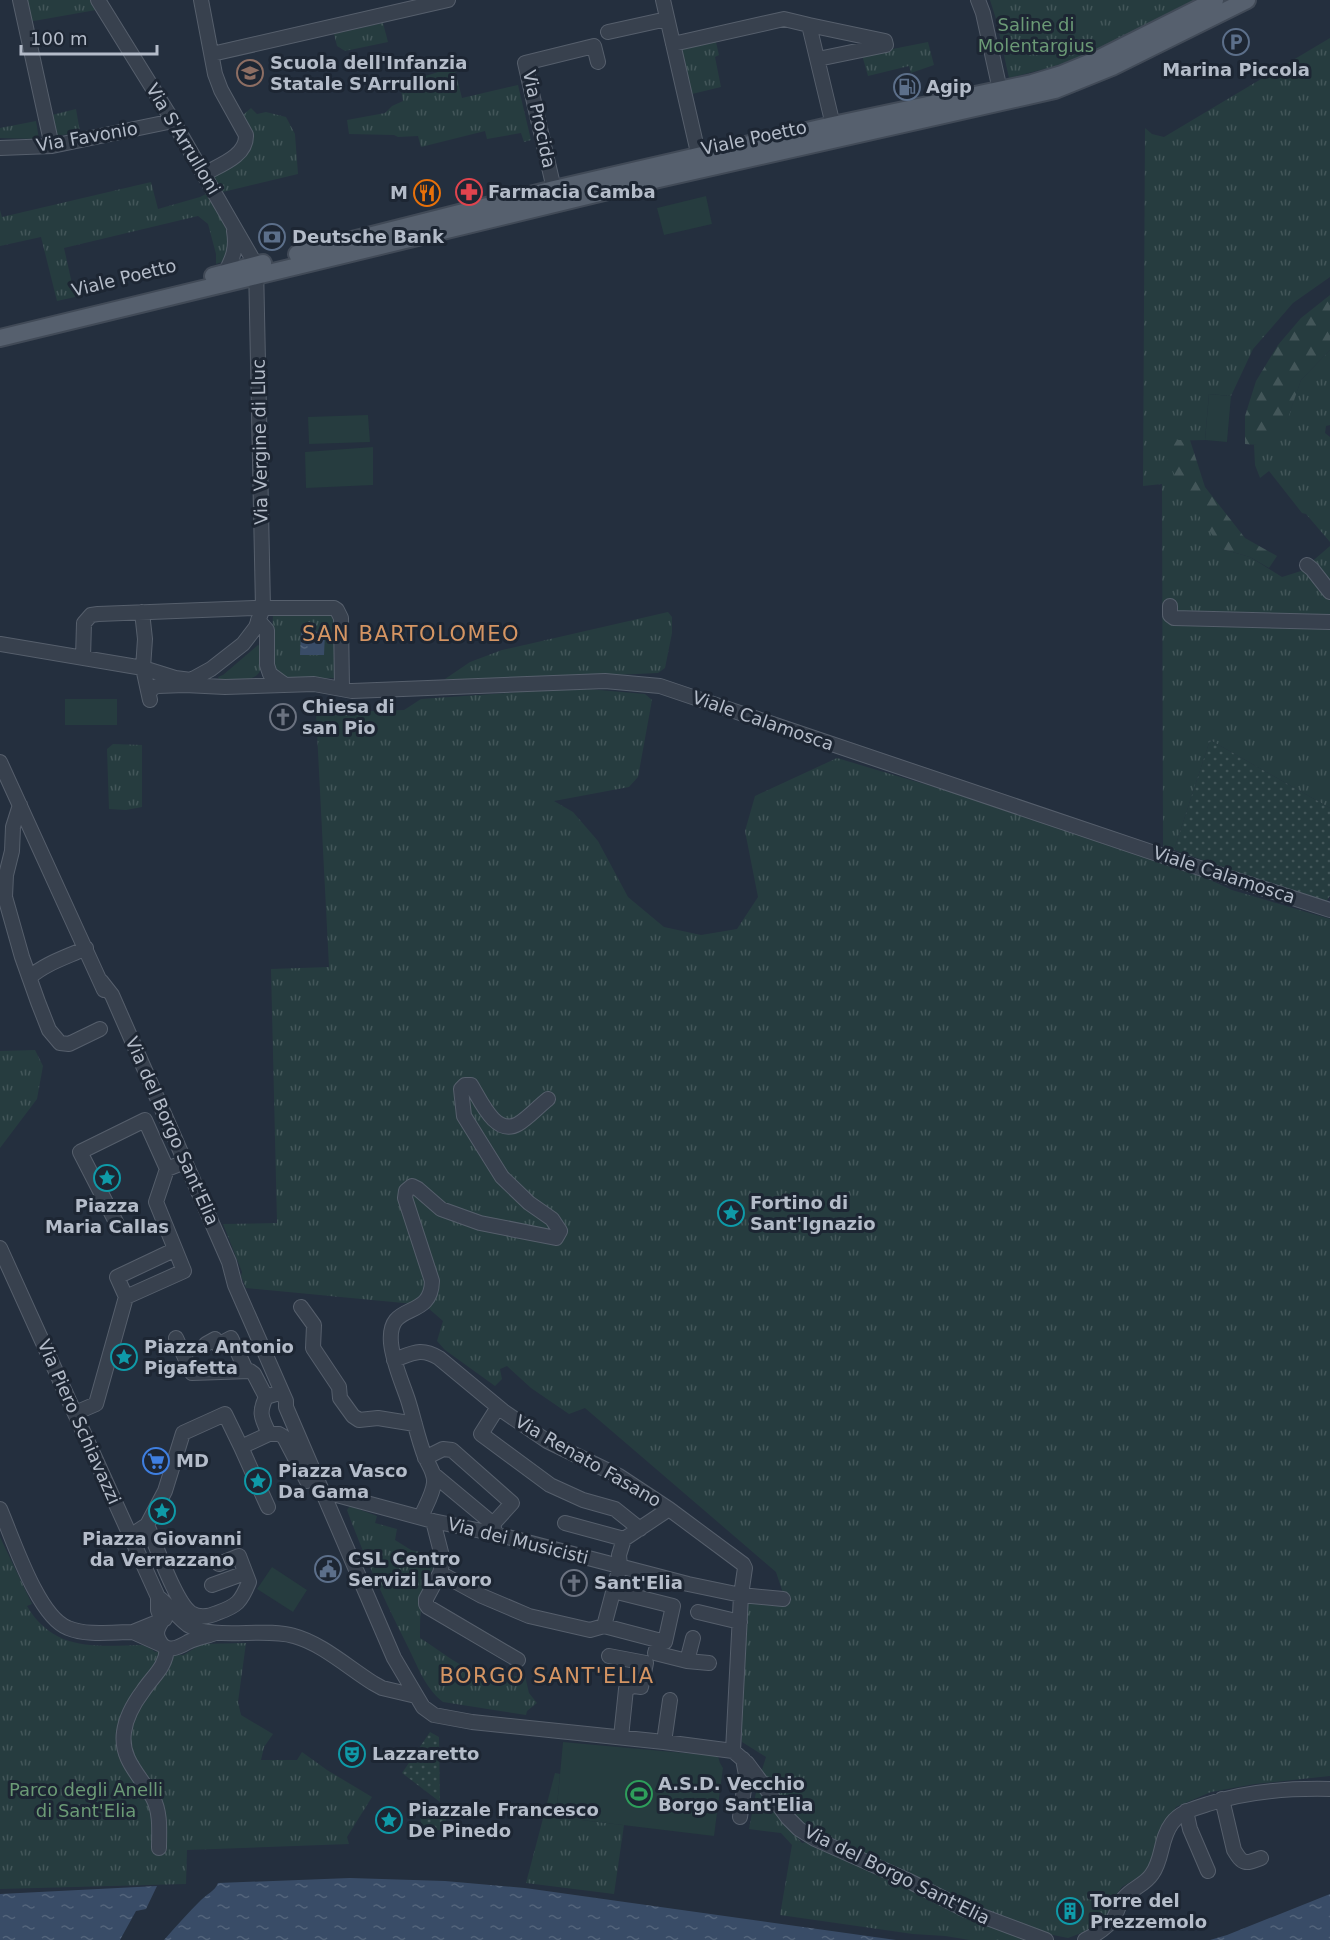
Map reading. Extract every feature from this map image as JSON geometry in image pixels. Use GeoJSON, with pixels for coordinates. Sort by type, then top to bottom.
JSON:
{"type":"FeatureCollection","features":[{"type":"Feature","properties":{"kind":"main road","name":"Viale Poetto"},"geometry":{"type":"LineString","coordinates":[[0,338],[554,189],[1062,75],[1215,0]]}},
{"type":"Feature","properties":{"kind":"main road","name":"Viale Poetto"},"geometry":{"type":"LineString","coordinates":[[0,327],[225,273],[256,271],[1055,90],[1110,68],[1247,0]]}},
{"type":"Feature","properties":{"kind":"street"},"geometry":{"type":"LineString","coordinates":[[20,0],[52,146]]}},
{"type":"Feature","properties":{"kind":"street","name":"Via S'Arrulloni"},"geometry":{"type":"LineString","coordinates":[[99,0],[230,218],[256,271]]}},
{"type":"Feature","properties":{"kind":"street"},"geometry":{"type":"LineString","coordinates":[[201,0],[215,74],[221,90],[246,135],[244,148],[238,154],[204,174]]}},
{"type":"Feature","properties":{"kind":"street"},"geometry":{"type":"LineString","coordinates":[[212,54],[448,0]]}},
{"type":"Feature","properties":{"kind":"street"},"geometry":{"type":"LineString","coordinates":[[663,0],[699,157]]}},
{"type":"Feature","properties":{"kind":"street"},"geometry":{"type":"LineString","coordinates":[[978,0],[1000,90]]}},
{"type":"Feature","properties":{"kind":"street"},"geometry":{"type":"LineString","coordinates":[[608,32],[667,18]]}},
{"type":"Feature","properties":{"kind":"street"},"geometry":{"type":"LineString","coordinates":[[673,44],[784,19],[885,41],[886,45],[818,59]]}},
{"type":"Feature","properties":{"kind":"street"},"geometry":{"type":"LineString","coordinates":[[809,25],[833,125]]}},
{"type":"Feature","properties":{"kind":"street","name":"Via Procida"},"geometry":{"type":"LineString","coordinates":[[554,189],[525,63],[594,46],[598,62]]}},
{"type":"Feature","properties":{"kind":"street","name":"Via Favonio"},"geometry":{"type":"LineString","coordinates":[[0,147],[52,146],[173,121]]}},
{"type":"Feature","properties":{"kind":"street","name":"Via S'Arrulloni"},"geometry":{"type":"LineString","coordinates":[[225,273],[234,256],[236,243],[230,218]]}},
{"type":"Feature","properties":{"kind":"street","name":"Via Vergine di Lluc"},"geometry":{"type":"LineString","coordinates":[[256,271],[260,614],[267,630],[267,665],[270,674],[285,685]]}},
{"type":"Feature","properties":{"kind":"street"},"geometry":{"type":"LineString","coordinates":[[1307,565],[1330,592]]}},
{"type":"Feature","properties":{"kind":"street"},"geometry":{"type":"LineString","coordinates":[[1170,606],[1170,615],[1174,618],[1330,622]]}},
{"type":"Feature","properties":{"kind":"street"},"geometry":{"type":"LineString","coordinates":[[82,658],[83,628],[87,619],[98,614],[142,612],[260,614],[328,607],[337,610],[341,618],[342,689]]}},
{"type":"Feature","properties":{"kind":"street"},"geometry":{"type":"LineString","coordinates":[[142,612],[145,639],[143,668],[150,697],[152,688],[191,680],[211,669],[243,644],[256,627],[260,614]]}},
{"type":"Feature","properties":{"kind":"street"},"geometry":{"type":"LineString","coordinates":[[0,644],[143,668],[180,682]]}},
{"type":"Feature","properties":{"kind":"street","name":"Viale Calamosca"},"geometry":{"type":"LineString","coordinates":[[180,682],[225,687],[314,684],[352,691],[605,681],[660,686],[1178,861],[1329,909]]}},
{"type":"Feature","properties":{"kind":"street","name":"Via del Borgo Sant'Elia"},"geometry":{"type":"LineString","coordinates":[[0,762],[101,981],[151,1118]]}},
{"type":"Feature","properties":{"kind":"street","name":"Via del Borgo Sant'Elia"},"geometry":{"type":"LineString","coordinates":[[20,805],[13,827],[5,897],[22,957],[49,1030],[60,1043],[69,1044],[100,1029]]}},
{"type":"Feature","properties":{"kind":"street"},"geometry":{"type":"LineString","coordinates":[[12,851],[19,843],[34,836]]}},
{"type":"Feature","properties":{"kind":"street"},"geometry":{"type":"LineString","coordinates":[[30,977],[43,966],[86,948]]}},
{"type":"Feature","properties":{"kind":"street","name":"Via del Borgo Sant'Elia"},"geometry":{"type":"LineString","coordinates":[[101,981],[112,995],[177,1165],[223,1266],[235,1285],[284,1397],[286,1407],[358,1556],[402,1656],[407,1679]]}},
{"type":"Feature","properties":{"kind":"street"},"geometry":{"type":"LineString","coordinates":[[518,1660],[426,1604],[426,1599],[440,1573],[443,1560],[427,1519],[434,1484],[433,1474],[425,1458],[394,1360],[391,1343],[395,1321],[402,1313],[421,1306],[430,1296],[431,1290],[432,1281],[405,1198],[406,1191],[412,1186],[441,1209],[480,1223],[551,1238],[559,1235],[558,1226],[552,1219],[529,1203],[502,1177],[464,1116],[461,1089],[467,1084],[472,1087],[480,1103],[499,1124],[507,1126],[517,1125],[548,1099]]}},
{"type":"Feature","properties":{"kind":"street"},"geometry":{"type":"LineString","coordinates":[[118,1226],[80,1152],[151,1118],[177,1165],[156,1202],[184,1271],[126,1297]]}},
{"type":"Feature","properties":{"kind":"street","name":"Via Piero Schiavazzi"},"geometry":{"type":"LineString","coordinates":[[0,1248],[158,1597],[183,1621],[216,1633]]}},
{"type":"Feature","properties":{"kind":"street"},"geometry":{"type":"LineString","coordinates":[[75,1413],[96,1404],[126,1297],[117,1277],[174,1250]]}},
{"type":"Feature","properties":{"kind":"street"},"geometry":{"type":"LineString","coordinates":[[302,1307],[314,1325],[313,1348],[339,1387],[340,1398],[353,1416],[359,1420],[378,1418],[415,1424]]}},
{"type":"Feature","properties":{"kind":"street"},"geometry":{"type":"LineString","coordinates":[[176,1338],[192,1373],[246,1370],[254,1374],[266,1397]]}},
{"type":"Feature","properties":{"kind":"street"},"geometry":{"type":"LineString","coordinates":[[206,1344],[215,1339],[218,1345],[231,1338],[246,1370]]}},
{"type":"Feature","properties":{"kind":"street","name":"Via Renato Fasano"},"geometry":{"type":"LineString","coordinates":[[394,1360],[418,1351],[429,1352],[498,1407],[547,1441],[619,1476],[669,1509],[743,1564],[745,1568],[741,1595],[738,1755]]}},
{"type":"Feature","properties":{"kind":"street"},"geometry":{"type":"LineString","coordinates":[[266,1397],[284,1397]]}},
{"type":"Feature","properties":{"kind":"street"},"geometry":{"type":"LineString","coordinates":[[266,1397],[261,1407],[261,1414],[269,1434]]}},
{"type":"Feature","properties":{"kind":"street"},"geometry":{"type":"LineString","coordinates":[[498,1407],[481,1434],[550,1485],[583,1500],[615,1509],[640,1529]]}},
{"type":"Feature","properties":{"kind":"street"},"geometry":{"type":"LineString","coordinates":[[219,1563],[239,1556],[249,1582],[243,1595],[232,1608],[207,1617],[192,1614],[185,1607],[168,1574],[149,1529],[165,1491],[183,1433],[225,1414],[268,1507]]}},
{"type":"Feature","properties":{"kind":"street"},"geometry":{"type":"LineString","coordinates":[[241,1447],[269,1434],[279,1434],[284,1437],[307,1481]]}},
{"type":"Feature","properties":{"kind":"street"},"geometry":{"type":"LineString","coordinates":[[425,1458],[443,1449],[452,1450],[512,1503],[494,1529],[433,1474]]}},
{"type":"Feature","properties":{"kind":"street","name":"Via del Borgo Sant'Elia"},"geometry":{"type":"LineString","coordinates":[[329,1495],[394,1658],[423,1707],[434,1715],[472,1722],[664,1742],[738,1755],[747,1763],[788,1818],[799,1829],[815,1839],[907,1880],[966,1910],[1046,1940]]}},
{"type":"Feature","properties":{"kind":"street","name":"Via dei Musicisti"},"geometry":{"type":"LineString","coordinates":[[329,1495],[427,1519],[494,1529],[688,1584],[741,1595],[783,1599]]}},
{"type":"Feature","properties":{"kind":"street"},"geometry":{"type":"LineString","coordinates":[[0,1509],[40,1601],[55,1621],[81,1632],[133,1632],[170,1617],[183,1621],[190,1634],[186,1643]]}},
{"type":"Feature","properties":{"kind":"street"},"geometry":{"type":"LineString","coordinates":[[604,1626],[620,1566],[619,1555],[624,1539],[669,1509]]}},
{"type":"Feature","properties":{"kind":"street"},"geometry":{"type":"LineString","coordinates":[[565,1523],[624,1539]]}},
{"type":"Feature","properties":{"kind":"street"},"geometry":{"type":"LineString","coordinates":[[130,1536],[149,1529]]}},
{"type":"Feature","properties":{"kind":"street"},"geometry":{"type":"LineString","coordinates":[[212,1585],[245,1573]]}},
{"type":"Feature","properties":{"kind":"street"},"geometry":{"type":"LineString","coordinates":[[440,1573],[482,1596],[529,1616],[590,1630],[604,1626],[665,1642],[673,1606],[613,1591]]}},
{"type":"Feature","properties":{"kind":"street","name":"Via Piero Schiavazzi"},"geometry":{"type":"LineString","coordinates":[[158,1597],[158,1610],[162,1621],[157,1636],[165,1646],[177,1649],[186,1643],[216,1633],[282,1633],[303,1638],[382,1688],[416,1696]]}},
{"type":"Feature","properties":{"kind":"street"},"geometry":{"type":"LineString","coordinates":[[698,1612],[740,1622]]}},
{"type":"Feature","properties":{"kind":"street"},"geometry":{"type":"LineString","coordinates":[[133,1632],[165,1646],[165,1663],[136,1700],[124,1732],[125,1752],[130,1764],[156,1806],[159,1848]]}},
{"type":"Feature","properties":{"kind":"street"},"geometry":{"type":"LineString","coordinates":[[687,1661],[693,1638]]}},
{"type":"Feature","properties":{"kind":"street"},"geometry":{"type":"LineString","coordinates":[[658,1640],[655,1653],[687,1661],[709,1663]]}},
{"type":"Feature","properties":{"kind":"street"},"geometry":{"type":"LineString","coordinates":[[609,1656],[646,1664],[641,1687],[634,1686],[626,1689],[621,1737]]}},
{"type":"Feature","properties":{"kind":"street"},"geometry":{"type":"LineString","coordinates":[[373,1683],[391,1680],[395,1674],[394,1658]]}},
{"type":"Feature","properties":{"kind":"street"},"geometry":{"type":"LineString","coordinates":[[664,1742],[670,1700]]}},
{"type":"Feature","properties":{"kind":"street"},"geometry":{"type":"LineString","coordinates":[[738,1755],[746,1775],[740,1817]]}},
{"type":"Feature","properties":{"kind":"street"},"geometry":{"type":"LineString","coordinates":[[1085,1940],[1106,1927],[1125,1896],[1143,1884],[1152,1874],[1163,1840],[1172,1824],[1182,1813],[1222,1799],[1272,1790],[1330,1789]]}},
{"type":"Feature","properties":{"kind":"street"},"geometry":{"type":"LineString","coordinates":[[1222,1799],[1234,1850],[1238,1857],[1248,1863],[1261,1858]]}},
{"type":"Feature","properties":{"kind":"street"},"geometry":{"type":"LineString","coordinates":[[1186,1812],[1190,1829],[1208,1871]]}},
{"type":"Feature","properties":{"kind":"green space"},"geometry":{"type":"Polygon","coordinates":[[[24,0],[91,0],[96,10],[28,22],[24,0]]]}},
{"type":"Feature","properties":{"kind":"green space","name":"Saline di Molentargius"},"geometry":{"type":"Polygon","coordinates":[[[990,0],[1197,0],[1080,58],[1009,78],[990,0]]]}},
{"type":"Feature","properties":{"kind":"green space"},"geometry":{"type":"Polygon","coordinates":[[[383,23],[388,42],[345,51],[337,46],[334,34],[383,23]]]}},
{"type":"Feature","properties":{"kind":"green space"},"geometry":{"type":"Polygon","coordinates":[[[715,38],[719,55],[715,57],[721,87],[692,94],[679,47],[715,38]]]}},
{"type":"Feature","properties":{"kind":"green space"},"geometry":{"type":"Polygon","coordinates":[[[1330,38],[1330,277],[1293,303],[1253,349],[1231,396],[1209,394],[1205,440],[1165,441],[1222,549],[1250,557],[1282,577],[1301,571],[1330,546],[1330,808],[1210,740],[1174,850],[1163,847],[1162,484],[1143,486],[1145,128],[1152,134],[1164,137],[1330,38]]]}},
{"type":"Feature","properties":{"kind":"green space"},"geometry":{"type":"Polygon","coordinates":[[[928,42],[934,65],[911,73],[909,66],[868,76],[862,55],[928,42]]]}},
{"type":"Feature","properties":{"kind":"green space"},"geometry":{"type":"Polygon","coordinates":[[[454,67],[462,98],[518,85],[531,140],[524,142],[521,133],[487,139],[485,131],[421,147],[418,136],[349,134],[347,120],[385,113],[392,106],[403,101],[400,84],[454,67]]]}},
{"type":"Feature","properties":{"kind":"green space"},"geometry":{"type":"Polygon","coordinates":[[[251,108],[257,114],[266,112],[286,117],[295,134],[298,174],[223,192],[211,174],[245,152],[243,115],[251,108]]]}},
{"type":"Feature","properties":{"kind":"green space"},"geometry":{"type":"Polygon","coordinates":[[[76,109],[80,132],[57,136],[52,115],[76,109]]]}},
{"type":"Feature","properties":{"kind":"green space"},"geometry":{"type":"Polygon","coordinates":[[[36,121],[39,139],[0,138],[0,128],[36,121]]]}},
{"type":"Feature","properties":{"kind":"green space"},"geometry":{"type":"Polygon","coordinates":[[[151,182],[158,209],[208,193],[233,242],[225,261],[216,264],[216,254],[208,224],[198,216],[64,248],[75,297],[57,301],[41,237],[0,246],[0,210],[2,217],[151,182]]]}},
{"type":"Feature","properties":{"kind":"green space"},"geometry":{"type":"Polygon","coordinates":[[[706,196],[712,224],[664,235],[657,208],[706,196]]]}},
{"type":"Feature","properties":{"kind":"green space"},"geometry":{"type":"Polygon","coordinates":[[[1330,295],[1330,350],[1301,380],[1287,421],[1269,446],[1245,444],[1245,416],[1256,381],[1278,345],[1301,318],[1330,295]]]}},
{"type":"Feature","properties":{"kind":"green space"},"geometry":{"type":"Polygon","coordinates":[[[1330,350],[1330,425],[1326,426],[1325,433],[1330,437],[1330,542],[1306,514],[1302,513],[1269,471],[1260,478],[1255,465],[1254,445],[1269,445],[1287,420],[1301,380],[1330,350]]]}},
{"type":"Feature","properties":{"kind":"green space"},"geometry":{"type":"Polygon","coordinates":[[[1209,394],[1231,396],[1227,442],[1205,440],[1209,394]]]}},
{"type":"Feature","properties":{"kind":"green space"},"geometry":{"type":"Polygon","coordinates":[[[368,415],[370,442],[309,444],[308,417],[368,415]]]}},
{"type":"Feature","properties":{"kind":"green space"},"geometry":{"type":"Polygon","coordinates":[[[1165,440],[1190,440],[1205,487],[1245,538],[1277,556],[1269,568],[1250,557],[1222,549],[1182,491],[1165,454],[1165,440]]]}},
{"type":"Feature","properties":{"kind":"green space"},"geometry":{"type":"Polygon","coordinates":[[[373,447],[373,485],[306,488],[305,452],[373,447]]]}},
{"type":"Feature","properties":{"kind":"green space"},"geometry":{"type":"Polygon","coordinates":[[[668,612],[672,617],[672,633],[665,668],[658,673],[465,682],[445,679],[470,662],[502,650],[668,612]]]}},
{"type":"Feature","properties":{"kind":"green space"},"geometry":{"type":"Polygon","coordinates":[[[273,613],[330,614],[336,622],[336,678],[284,679],[271,668],[273,613]]]}},
{"type":"Feature","properties":{"kind":"green space"},"geometry":{"type":"Polygon","coordinates":[[[258,645],[261,647],[262,663],[257,675],[241,680],[219,679],[218,677],[258,645]]]}},
{"type":"Feature","properties":{"kind":"green space"},"geometry":{"type":"Polygon","coordinates":[[[577,688],[645,694],[652,700],[638,777],[629,787],[554,801],[573,812],[598,841],[628,897],[664,927],[701,935],[737,929],[758,897],[745,831],[755,796],[837,758],[954,793],[1206,878],[1232,890],[1330,919],[1330,1776],[1255,1784],[1211,1792],[1176,1807],[1157,1838],[1152,1860],[1143,1874],[1122,1887],[1102,1920],[1084,1932],[1068,1938],[1048,1934],[1009,1919],[819,1835],[798,1821],[761,1773],[766,1757],[742,1742],[747,1600],[783,1593],[776,1572],[585,1408],[569,1414],[531,1388],[507,1366],[500,1369],[502,1379],[495,1386],[445,1350],[437,1341],[443,1321],[420,1301],[414,1304],[246,1288],[241,1276],[242,1272],[223,1224],[277,1223],[271,969],[329,967],[316,713],[404,710],[421,699],[577,688]]]}},
{"type":"Feature","properties":{"kind":"green space"},"geometry":{"type":"Polygon","coordinates":[[[65,699],[117,699],[117,725],[65,725],[65,699]]]}},
{"type":"Feature","properties":{"kind":"green space"},"geometry":{"type":"Polygon","coordinates":[[[1210,740],[1330,808],[1330,896],[1325,903],[1174,850],[1210,740]]]}},
{"type":"Feature","properties":{"kind":"green space"},"geometry":{"type":"Polygon","coordinates":[[[113,744],[142,745],[142,807],[126,810],[109,809],[107,749],[113,744]]]}},
{"type":"Feature","properties":{"kind":"green space"},"geometry":{"type":"Polygon","coordinates":[[[35,1050],[43,1066],[37,1099],[0,1148],[0,1051],[35,1050]]]}},
{"type":"Feature","properties":{"kind":"green space"},"geometry":{"type":"Polygon","coordinates":[[[350,1506],[377,1516],[375,1523],[397,1529],[395,1540],[411,1550],[432,1555],[432,1569],[422,1601],[420,1638],[460,1665],[478,1673],[496,1676],[525,1676],[529,1693],[537,1703],[527,1711],[526,1715],[443,1702],[431,1690],[419,1670],[368,1562],[347,1510],[350,1506]]]}},
{"type":"Feature","properties":{"kind":"green space","name":"Parco degli Anelli di Sant'Elia"},"geometry":{"type":"Polygon","coordinates":[[[0,1537],[32,1604],[27,1606],[50,1632],[63,1639],[93,1645],[142,1645],[155,1652],[159,1651],[161,1654],[183,1655],[202,1644],[246,1643],[238,1702],[241,1715],[273,1734],[264,1747],[261,1760],[297,1760],[302,1752],[372,1797],[347,1837],[349,1844],[187,1850],[186,1884],[0,1889],[0,1537]]]}},
{"type":"Feature","properties":{"kind":"green space"},"geometry":{"type":"Polygon","coordinates":[[[272,1567],[307,1590],[293,1612],[257,1589],[272,1567]]]}},
{"type":"Feature","properties":{"kind":"green space"},"geometry":{"type":"Polygon","coordinates":[[[430,1732],[439,1737],[440,1802],[402,1773],[430,1732]]]}},
{"type":"Feature","properties":{"kind":"green space","name":"A.S.D. Vecchio Borgo Sant'Elia"},"geometry":{"type":"Polygon","coordinates":[[[563,1742],[718,1756],[723,1768],[714,1836],[556,1817],[563,1742]]]}},
{"type":"Feature","properties":{"kind":"green space"},"geometry":{"type":"Polygon","coordinates":[[[555,1773],[560,1774],[556,1817],[624,1825],[614,1894],[526,1883],[555,1773]]]}},
{"type":"Feature","properties":{"kind":"green space"},"geometry":{"type":"Polygon","coordinates":[[[757,1787],[802,1843],[811,1841],[867,1870],[1023,1940],[970,1940],[780,1915],[792,1845],[781,1833],[749,1829],[757,1787]]]}},
{"type":"Feature","properties":{"kind":"green space"},"geometry":{"type":"Polygon","coordinates":[[[419,1808],[446,1810],[446,1829],[422,1832],[419,1808]]]}},
{"type":"Feature","properties":{"kind":"water"},"geometry":{"type":"Polygon","coordinates":[[[301,631],[325,632],[324,655],[300,655],[301,631]]]}},
{"type":"Feature","properties":{"kind":"water"},"geometry":{"type":"Polygon","coordinates":[[[350,1878],[445,1881],[525,1888],[896,1940],[164,1940],[218,1883],[350,1878]]]}},
{"type":"Feature","properties":{"kind":"water"},"geometry":{"type":"Polygon","coordinates":[[[157,1886],[146,1909],[136,1911],[120,1940],[0,1940],[0,1894],[157,1886]]]}},
{"type":"Feature","properties":{"kind":"water"},"geometry":{"type":"Polygon","coordinates":[[[1330,1894],[1330,1940],[1210,1940],[1227,1935],[1330,1894]]]}},
{"type":"Feature","properties":{"kind":"place","name":"Marina Piccola"},"geometry":{"type":"Point","coordinates":[1236,42]}},
{"type":"Feature","properties":{"kind":"place","name":"Scuola dell'Infanzia Statale S'Arrulloni"},"geometry":{"type":"Point","coordinates":[250,73]}},
{"type":"Feature","properties":{"kind":"place","name":"Agip"},"geometry":{"type":"Point","coordinates":[907,87]}},
{"type":"Feature","properties":{"kind":"place","name":"Farmacia Camba"},"geometry":{"type":"Point","coordinates":[469,192]}},
{"type":"Feature","properties":{"kind":"place","name":"M"},"geometry":{"type":"Point","coordinates":[427,193]}},
{"type":"Feature","properties":{"kind":"place","name":"Deutsche Bank"},"geometry":{"type":"Point","coordinates":[272,237]}},
{"type":"Feature","properties":{"kind":"place","name":"Chiesa di san Pio"},"geometry":{"type":"Point","coordinates":[283,717]}},
{"type":"Feature","properties":{"kind":"place","name":"Piazza Maria Callas"},"geometry":{"type":"Point","coordinates":[107,1178]}},
{"type":"Feature","properties":{"kind":"place","name":"Fortino di Sant'Ignazio"},"geometry":{"type":"Point","coordinates":[731,1213]}},
{"type":"Feature","properties":{"kind":"place","name":"Piazza Antonio Pigafetta"},"geometry":{"type":"Point","coordinates":[124,1357]}},
{"type":"Feature","properties":{"kind":"place","name":"MD"},"geometry":{"type":"Point","coordinates":[156,1461]}},
{"type":"Feature","properties":{"kind":"place","name":"Piazza Vasco Da Gama"},"geometry":{"type":"Point","coordinates":[258,1481]}},
{"type":"Feature","properties":{"kind":"place","name":"Piazza Giovanni da Verrazzano"},"geometry":{"type":"Point","coordinates":[162,1511]}},
{"type":"Feature","properties":{"kind":"place","name":"CSL Centro Servizi Lavoro"},"geometry":{"type":"Point","coordinates":[328,1569]}},
{"type":"Feature","properties":{"kind":"place","name":"Sant'Elia"},"geometry":{"type":"Point","coordinates":[574,1583]}},
{"type":"Feature","properties":{"kind":"place","name":"Lazzaretto"},"geometry":{"type":"Point","coordinates":[352,1754]}},
{"type":"Feature","properties":{"kind":"place","name":"A.S.D. Vecchio Borgo Sant'Elia"},"geometry":{"type":"Point","coordinates":[639,1794]}},
{"type":"Feature","properties":{"kind":"place","name":"Piazzale Francesco De Pinedo"},"geometry":{"type":"Point","coordinates":[389,1820]}},
{"type":"Feature","properties":{"kind":"place","name":"Torre del Prezzemolo"},"geometry":{"type":"Point","coordinates":[1070,1911]}},
{"type":"Feature","properties":{"kind":"district","name":"SAN BARTOLOMEO"},"geometry":{"type":"Point","coordinates":[411,634]}},
{"type":"Feature","properties":{"kind":"district","name":"BORGO SANT'ELIA"},"geometry":{"type":"Point","coordinates":[547,1676]}}]}
